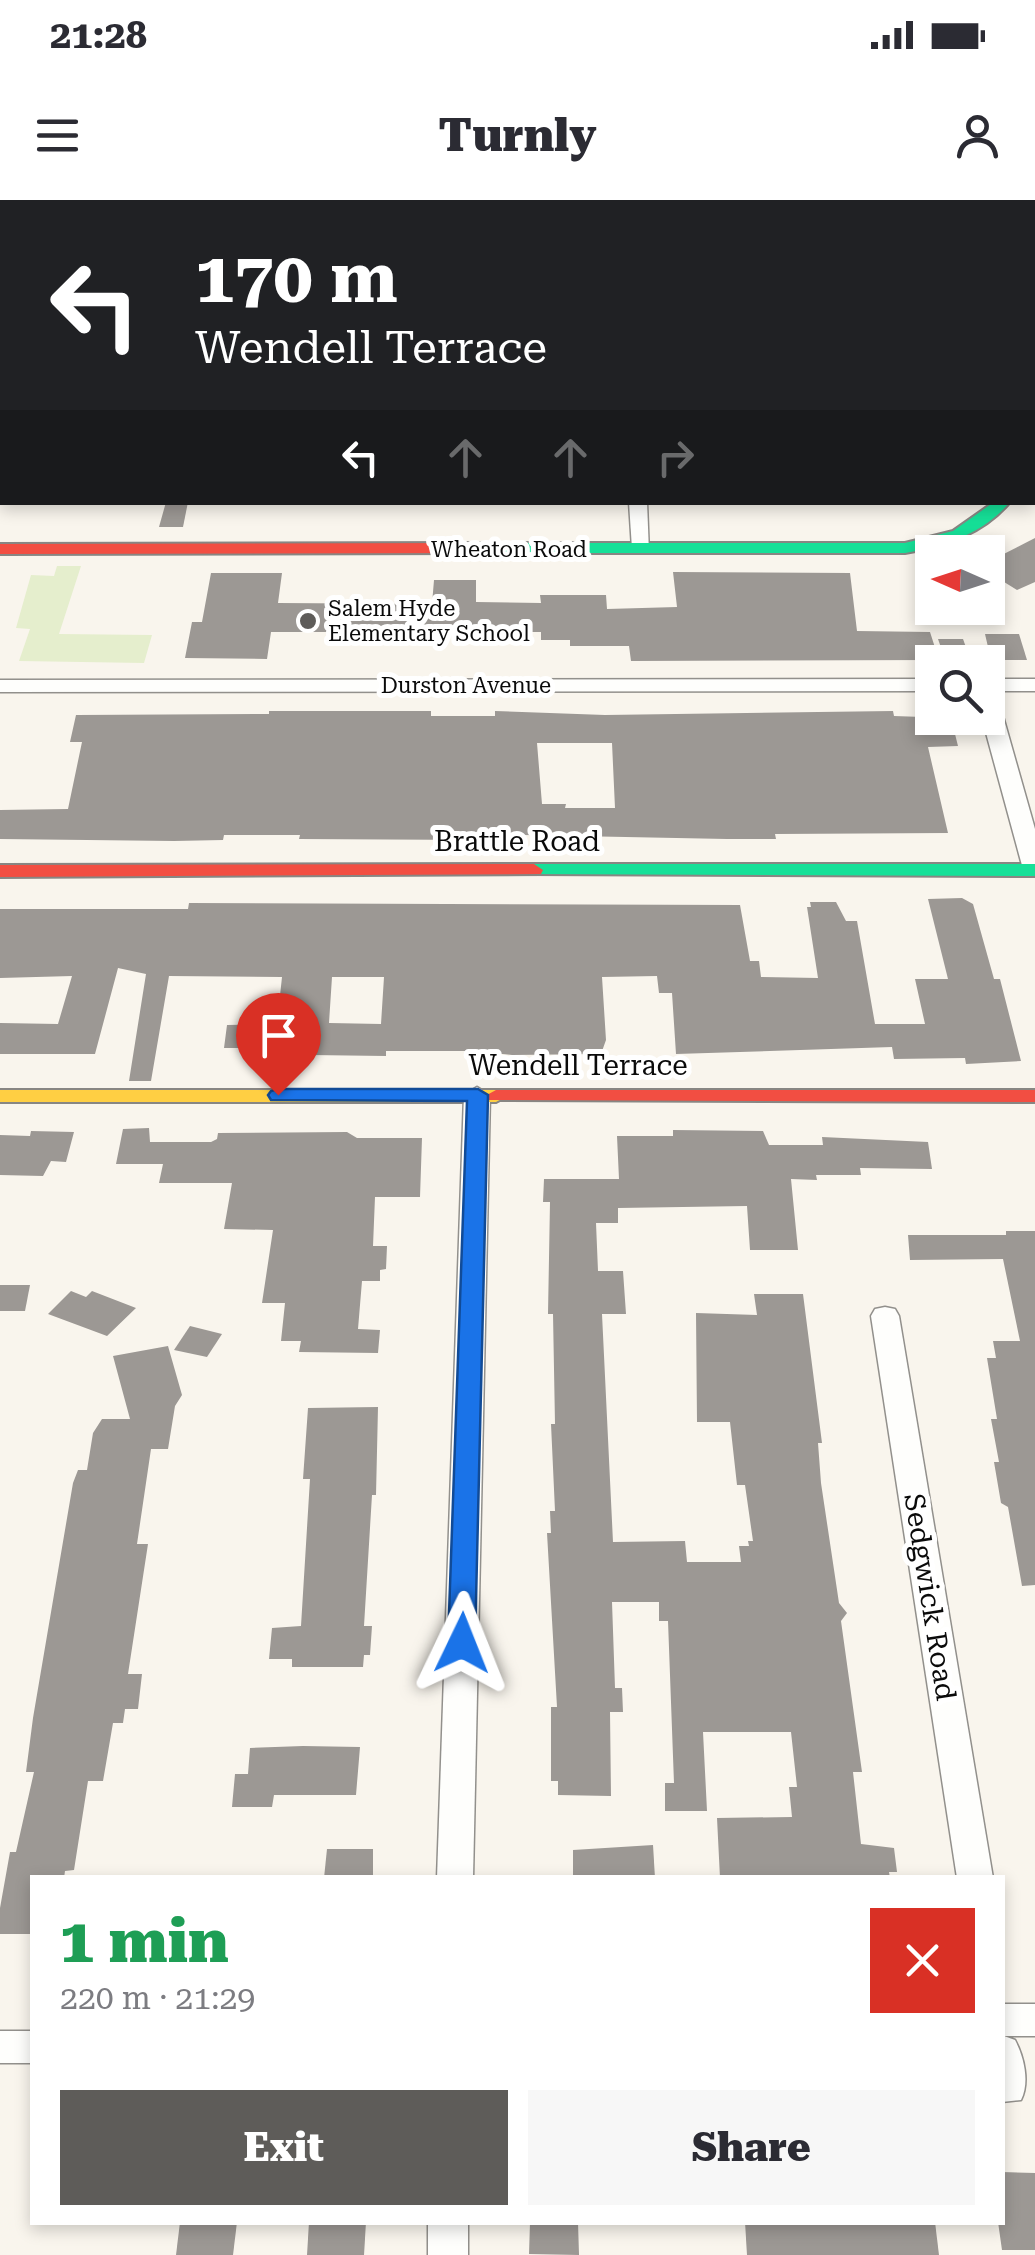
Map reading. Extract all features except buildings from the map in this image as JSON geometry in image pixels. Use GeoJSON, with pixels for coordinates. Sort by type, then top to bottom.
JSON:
{"type":"FeatureCollection","features":[{"type":"Feature","properties":{"kind":"street"},"geometry":{"type":"LineString","coordinates":[[638,505],[642,548]]}},
{"type":"Feature","properties":{"kind":"street","name":"Wheaton Road"},"geometry":{"type":"LineString","coordinates":[[0,549],[924,546],[962,535],[988,520],[1000,505]]}},
{"type":"Feature","properties":{"kind":"street","name":"Durston Avenue"},"geometry":{"type":"LineString","coordinates":[[0,686],[915,685]]}},
{"type":"Feature","properties":{"kind":"street"},"geometry":{"type":"LineString","coordinates":[[1005,685],[1035,685]]}},
{"type":"Feature","properties":{"kind":"street"},"geometry":{"type":"LineString","coordinates":[[997,735],[1035,869]]}},
{"type":"Feature","properties":{"kind":"street","name":"Brattle Road"},"geometry":{"type":"LineString","coordinates":[[0,871],[1035,869]]}},
{"type":"Feature","properties":{"kind":"street"},"geometry":{"type":"LineString","coordinates":[[455,1875],[478,1095]]}},
{"type":"Feature","properties":{"kind":"street","name":"Wendell Terrace"},"geometry":{"type":"LineString","coordinates":[[0,1096],[1035,1096]]}},
{"type":"Feature","properties":{"kind":"street","name":"Sedgwick Road"},"geometry":{"type":"LineString","coordinates":[[886,1316],[975,1875]]}},
{"type":"Feature","properties":{"kind":"street"},"geometry":{"type":"LineString","coordinates":[[1005,2020],[1035,2020]]}},
{"type":"Feature","properties":{"kind":"street"},"geometry":{"type":"LineString","coordinates":[[0,2048],[30,2048]]}},
{"type":"Feature","properties":{"kind":"street"},"geometry":{"type":"LineString","coordinates":[[448,2225],[448,2255]]}},
{"type":"Feature","properties":{"kind":"green space"},"geometry":{"type":"Polygon","coordinates":[[[57,566],[81,566],[59,634],[152,635],[144,663],[19,661],[30,629],[16,628],[31,575],[54,576],[57,566]]]}},
{"type":"Feature","properties":{"kind":"traffic: fast"},"geometry":{"type":"LineString","coordinates":[[479,548],[905,548],[958,534],[982,521],[1000,505]]}},
{"type":"Feature","properties":{"kind":"traffic: fast"},"geometry":{"type":"LineString","coordinates":[[534,870],[1035,870]]}},
{"type":"Feature","properties":{"kind":"traffic: slow"},"geometry":{"type":"LineString","coordinates":[[0,1096],[496,1096]]}},
{"type":"Feature","properties":{"kind":"traffic: jam"},"geometry":{"type":"LineString","coordinates":[[0,549],[479,548]]}},
{"type":"Feature","properties":{"kind":"traffic: jam"},"geometry":{"type":"LineString","coordinates":[[0,871],[534,870]]}},
{"type":"Feature","properties":{"kind":"traffic: jam"},"geometry":{"type":"LineString","coordinates":[[496,1096],[1035,1096]]}},
{"type":"Feature","properties":{"kind":"place","name":"Salem Hyde Elementary School"},"geometry":{"type":"Point","coordinates":[308,621]}},
{"type":"Feature","properties":{"kind":"route"},"geometry":{"type":"LineString","coordinates":[[278,1095],[478,1095],[462,1643]]}}]}
